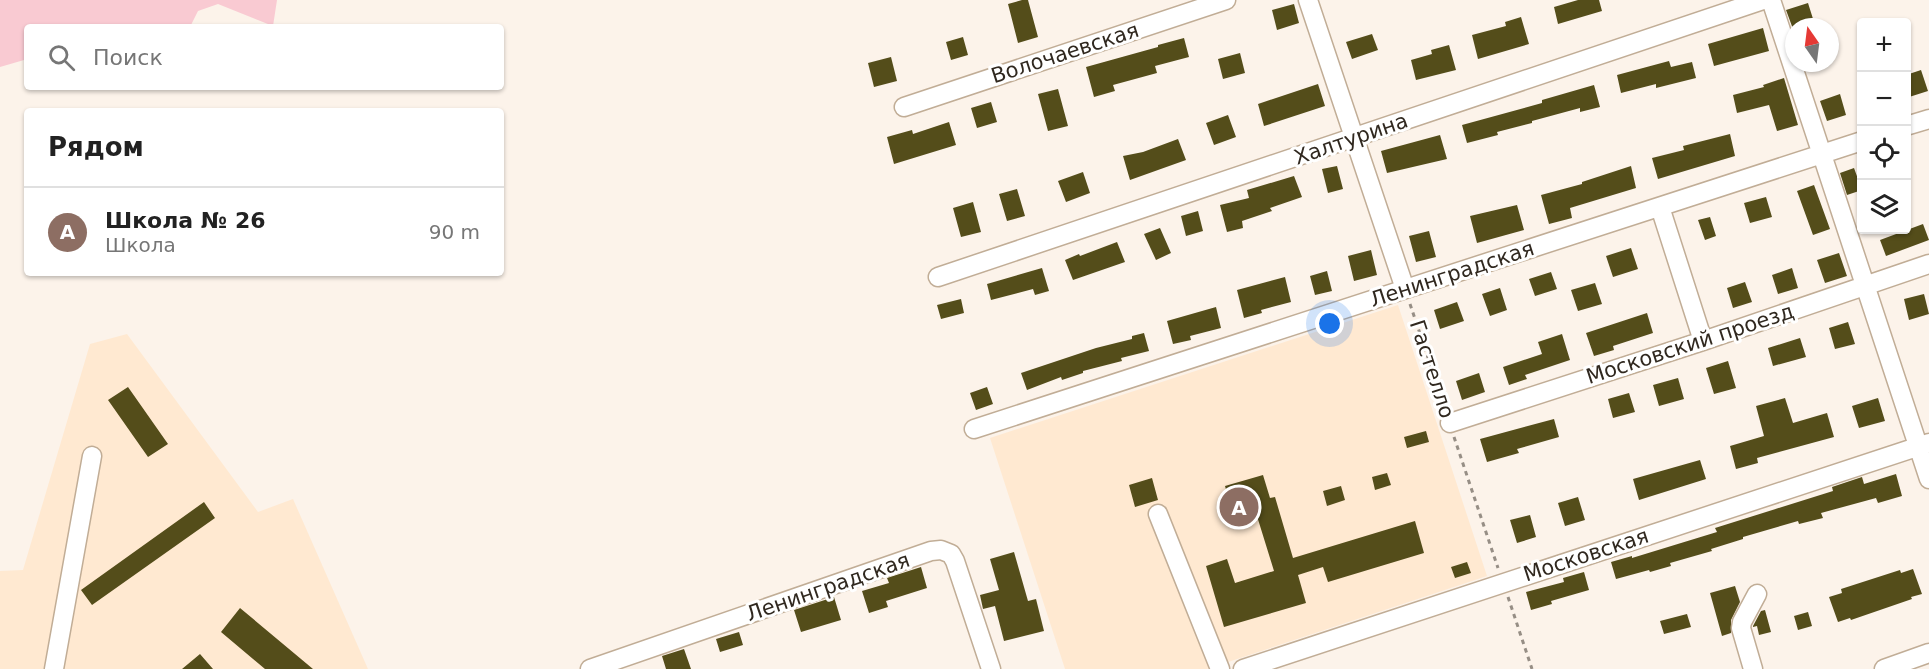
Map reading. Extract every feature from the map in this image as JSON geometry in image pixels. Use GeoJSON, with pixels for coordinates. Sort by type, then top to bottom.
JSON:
{"type":"FeatureCollection","features":[{"type":"Feature","properties":{"kind":"street","name":"Волочаевская"},"geometry":{"type":"LineString","coordinates":[[904,106],[1226,0]]}},
{"type":"Feature","properties":{"kind":"street"},"geometry":{"type":"LineString","coordinates":[[1308,0],[1405,289]]}},
{"type":"Feature","properties":{"kind":"street","name":"Халтурина"},"geometry":{"type":"LineString","coordinates":[[938,277],[1763,0]]}},
{"type":"Feature","properties":{"kind":"street"},"geometry":{"type":"LineString","coordinates":[[1771,0],[1865,285],[1924,445],[1929,479]]}},
{"type":"Feature","properties":{"kind":"street"},"geometry":{"type":"LineString","coordinates":[[1911,124],[1929,119]]}},
{"type":"Feature","properties":{"kind":"street","name":"Ленинградская"},"geometry":{"type":"LineString","coordinates":[[974,429],[1857,143]]}},
{"type":"Feature","properties":{"kind":"street"},"geometry":{"type":"LineString","coordinates":[[1660,207],[1703,341]]}},
{"type":"Feature","properties":{"kind":"street","name":"Московский проезд"},"geometry":{"type":"LineString","coordinates":[[1450,423],[1703,341],[1929,264]]}},
{"type":"Feature","properties":{"kind":"street","name":"Московская"},"geometry":{"type":"LineString","coordinates":[[1243,669],[1281,663],[1503,583],[1924,445]]}},
{"type":"Feature","properties":{"kind":"street"},"geometry":{"type":"LineString","coordinates":[[54,669],[92,456]]}},
{"type":"Feature","properties":{"kind":"street"},"geometry":{"type":"LineString","coordinates":[[1158,513],[1220,669]]}},
{"type":"Feature","properties":{"kind":"street","name":"Ленинградская"},"geometry":{"type":"LineString","coordinates":[[590,669],[626,663],[931,551],[941,550],[951,554],[955,561],[991,669]]}},
{"type":"Feature","properties":{"kind":"street"},"geometry":{"type":"LineString","coordinates":[[1753,669],[1741,628],[1757,594]]}},
{"type":"Feature","properties":{"kind":"street"},"geometry":{"type":"LineString","coordinates":[[1884,669],[1929,653]]}},
{"type":"Feature","properties":{"kind":"path","name":"Гастелло"},"geometry":{"type":"LineString","coordinates":[[1405,289],[1532,669]]}},
{"type":"Feature","properties":{"kind":"shaded area"},"geometry":{"type":"Polygon","coordinates":[[[0,0],[277,0],[273,24],[268,24],[218,4],[198,11],[192,24],[24,24],[24,60],[0,67],[0,0]]]}},
{"type":"Feature","properties":{"kind":"shaded area"},"geometry":{"type":"Polygon","coordinates":[[[1398,305],[1487,576],[1207,669],[1065,669],[990,438],[1398,305]]]}},
{"type":"Feature","properties":{"kind":"shaded area"},"geometry":{"type":"Polygon","coordinates":[[[127,334],[258,512],[293,499],[368,669],[0,669],[0,571],[23,570],[90,344],[127,334]]]}},
{"type":"Feature","properties":{"kind":"building"},"geometry":{"type":"Polygon","coordinates":[[[1028,0],[1038,37],[1018,43],[1008,4],[1028,0]]]}},
{"type":"Feature","properties":{"kind":"building"},"geometry":{"type":"Polygon","coordinates":[[[1578,0],[1599,0],[1602,11],[1558,24],[1554,7],[1578,0]]]}},
{"type":"Feature","properties":{"kind":"building"},"geometry":{"type":"Polygon","coordinates":[[[1808,3],[1813,18],[1789,18],[1786,10],[1808,3]]]}},
{"type":"Feature","properties":{"kind":"building"},"geometry":{"type":"Polygon","coordinates":[[[1294,4],[1299,23],[1277,30],[1272,10],[1294,4]]]}},
{"type":"Feature","properties":{"kind":"building"},"geometry":{"type":"Polygon","coordinates":[[[1521,17],[1529,44],[1478,59],[1472,35],[1506,26],[1505,22],[1521,17]]]}},
{"type":"Feature","properties":{"kind":"building"},"geometry":{"type":"Polygon","coordinates":[[[1763,28],[1769,51],[1714,66],[1708,44],[1763,28]]]}},
{"type":"Feature","properties":{"kind":"building"},"geometry":{"type":"Polygon","coordinates":[[[1372,34],[1378,50],[1352,59],[1346,42],[1372,34]]]}},
{"type":"Feature","properties":{"kind":"building"},"geometry":{"type":"Polygon","coordinates":[[[963,37],[968,55],[951,60],[946,42],[963,37]]]}},
{"type":"Feature","properties":{"kind":"building"},"geometry":{"type":"Polygon","coordinates":[[[1184,38],[1189,57],[1155,66],[1157,73],[1113,85],[1115,91],[1094,97],[1086,67],[1184,38]]]}},
{"type":"Feature","properties":{"kind":"building"},"geometry":{"type":"Polygon","coordinates":[[[1449,45],[1456,70],[1416,80],[1411,60],[1432,54],[1431,50],[1449,45]]]}},
{"type":"Feature","properties":{"kind":"building"},"geometry":{"type":"Polygon","coordinates":[[[1240,53],[1245,73],[1223,79],[1218,59],[1240,53]]]}},
{"type":"Feature","properties":{"kind":"building"},"geometry":{"type":"Polygon","coordinates":[[[891,57],[897,81],[874,87],[868,63],[891,57]]]}},
{"type":"Feature","properties":{"kind":"building"},"geometry":{"type":"Polygon","coordinates":[[[1669,61],[1671,67],[1692,62],[1696,78],[1656,88],[1656,84],[1621,93],[1617,75],[1669,61]]]}},
{"type":"Feature","properties":{"kind":"building"},"geometry":{"type":"Polygon","coordinates":[[[1921,70],[1928,91],[1911,96],[1911,73],[1921,70]]]}},
{"type":"Feature","properties":{"kind":"building"},"geometry":{"type":"Polygon","coordinates":[[[1784,78],[1798,125],[1777,131],[1769,105],[1737,113],[1733,95],[1764,87],[1763,85],[1784,78]]]}},
{"type":"Feature","properties":{"kind":"building"},"geometry":{"type":"Polygon","coordinates":[[[1318,84],[1325,106],[1264,126],[1258,104],[1318,84]]]}},
{"type":"Feature","properties":{"kind":"building"},"geometry":{"type":"Polygon","coordinates":[[[1594,85],[1600,107],[1580,112],[1580,108],[1467,143],[1462,125],[1542,103],[1542,100],[1594,85]]]}},
{"type":"Feature","properties":{"kind":"building"},"geometry":{"type":"Polygon","coordinates":[[[1058,89],[1068,126],[1048,131],[1038,94],[1058,89]]]}},
{"type":"Feature","properties":{"kind":"building"},"geometry":{"type":"Polygon","coordinates":[[[1840,94],[1846,115],[1827,121],[1820,101],[1840,94]]]}},
{"type":"Feature","properties":{"kind":"building"},"geometry":{"type":"Polygon","coordinates":[[[991,102],[997,122],[977,128],[971,108],[991,102]]]}},
{"type":"Feature","properties":{"kind":"building"},"geometry":{"type":"Polygon","coordinates":[[[1228,115],[1236,137],[1214,145],[1206,123],[1228,115]]]}},
{"type":"Feature","properties":{"kind":"building"},"geometry":{"type":"Polygon","coordinates":[[[949,122],[956,145],[894,164],[887,137],[912,130],[913,134],[949,122]]]}},
{"type":"Feature","properties":{"kind":"building"},"geometry":{"type":"Polygon","coordinates":[[[1730,134],[1735,156],[1658,179],[1652,158],[1684,150],[1683,146],[1730,134]]]}},
{"type":"Feature","properties":{"kind":"building"},"geometry":{"type":"Polygon","coordinates":[[[1440,135],[1447,159],[1387,173],[1381,151],[1440,135]]]}},
{"type":"Feature","properties":{"kind":"building"},"geometry":{"type":"Polygon","coordinates":[[[1178,139],[1186,160],[1130,180],[1123,156],[1143,152],[1178,139]]]}},
{"type":"Feature","properties":{"kind":"building"},"geometry":{"type":"Polygon","coordinates":[[[1337,166],[1343,189],[1328,193],[1322,169],[1337,166]]]}},
{"type":"Feature","properties":{"kind":"building"},"geometry":{"type":"Polygon","coordinates":[[[1631,166],[1636,188],[1570,208],[1572,218],[1549,224],[1541,195],[1582,184],[1582,182],[1631,166]]]}},
{"type":"Feature","properties":{"kind":"building"},"geometry":{"type":"Polygon","coordinates":[[[1854,168],[1857,176],[1857,192],[1847,195],[1840,173],[1854,168]]]}},
{"type":"Feature","properties":{"kind":"building"},"geometry":{"type":"Polygon","coordinates":[[[1083,172],[1090,193],[1066,202],[1058,181],[1083,172]]]}},
{"type":"Feature","properties":{"kind":"building"},"geometry":{"type":"Polygon","coordinates":[[[1294,176],[1302,197],[1270,208],[1272,211],[1242,221],[1243,228],[1227,232],[1220,205],[1249,198],[1247,190],[1294,176]]]}},
{"type":"Feature","properties":{"kind":"building"},"geometry":{"type":"Polygon","coordinates":[[[1814,185],[1830,229],[1813,235],[1797,191],[1814,185]]]}},
{"type":"Feature","properties":{"kind":"building"},"geometry":{"type":"Polygon","coordinates":[[[1017,189],[1025,216],[1007,221],[999,194],[1017,189]]]}},
{"type":"Feature","properties":{"kind":"building"},"geometry":{"type":"Polygon","coordinates":[[[1766,197],[1772,217],[1750,223],[1744,203],[1766,197]]]}},
{"type":"Feature","properties":{"kind":"building"},"geometry":{"type":"Polygon","coordinates":[[[973,202],[981,232],[961,237],[953,208],[973,202]]]}},
{"type":"Feature","properties":{"kind":"building"},"geometry":{"type":"Polygon","coordinates":[[[1517,205],[1524,230],[1477,243],[1470,216],[1517,205]]]}},
{"type":"Feature","properties":{"kind":"building"},"geometry":{"type":"Polygon","coordinates":[[[1198,211],[1203,231],[1186,236],[1181,216],[1198,211]]]}},
{"type":"Feature","properties":{"kind":"building"},"geometry":{"type":"Polygon","coordinates":[[[1710,217],[1716,236],[1705,240],[1698,220],[1710,217]]]}},
{"type":"Feature","properties":{"kind":"building"},"geometry":{"type":"Polygon","coordinates":[[[1923,224],[1929,240],[1886,256],[1880,240],[1896,234],[1911,234],[1911,228],[1923,224]]]}},
{"type":"Feature","properties":{"kind":"building"},"geometry":{"type":"Polygon","coordinates":[[[1160,228],[1171,253],[1156,260],[1144,234],[1160,228]]]}},
{"type":"Feature","properties":{"kind":"building"},"geometry":{"type":"Polygon","coordinates":[[[1429,231],[1436,257],[1416,262],[1409,236],[1429,231]]]}},
{"type":"Feature","properties":{"kind":"building"},"geometry":{"type":"Polygon","coordinates":[[[1117,242],[1125,262],[1073,280],[1065,260],[1117,242]]]}},
{"type":"Feature","properties":{"kind":"building"},"geometry":{"type":"Polygon","coordinates":[[[1631,248],[1638,269],[1613,277],[1606,256],[1631,248]]]}},
{"type":"Feature","properties":{"kind":"building"},"geometry":{"type":"Polygon","coordinates":[[[1371,250],[1377,275],[1354,281],[1348,256],[1371,250]]]}},
{"type":"Feature","properties":{"kind":"building"},"geometry":{"type":"Polygon","coordinates":[[[1839,253],[1847,276],[1825,283],[1817,260],[1839,253]]]}},
{"type":"Feature","properties":{"kind":"building"},"geometry":{"type":"Polygon","coordinates":[[[1042,268],[1049,291],[1035,295],[1033,289],[991,300],[987,284],[1042,268]]]}},
{"type":"Feature","properties":{"kind":"building"},"geometry":{"type":"Polygon","coordinates":[[[1792,268],[1798,288],[1778,294],[1772,275],[1792,268]]]}},
{"type":"Feature","properties":{"kind":"building"},"geometry":{"type":"Polygon","coordinates":[[[1327,271],[1332,291],[1315,295],[1310,276],[1327,271]]]}},
{"type":"Feature","properties":{"kind":"building"},"geometry":{"type":"Polygon","coordinates":[[[1551,272],[1557,289],[1535,296],[1529,279],[1551,272]]]}},
{"type":"Feature","properties":{"kind":"building"},"geometry":{"type":"Polygon","coordinates":[[[1285,277],[1291,302],[1261,310],[1262,313],[1244,318],[1237,290],[1285,277]]]}},
{"type":"Feature","properties":{"kind":"building"},"geometry":{"type":"Polygon","coordinates":[[[1745,282],[1752,302],[1733,308],[1727,288],[1745,282]]]}},
{"type":"Feature","properties":{"kind":"building"},"geometry":{"type":"Polygon","coordinates":[[[1595,283],[1602,304],[1578,311],[1571,290],[1595,283]]]}},
{"type":"Feature","properties":{"kind":"building"},"geometry":{"type":"Polygon","coordinates":[[[1500,288],[1507,310],[1490,316],[1482,294],[1500,288]]]}},
{"type":"Feature","properties":{"kind":"building"},"geometry":{"type":"Polygon","coordinates":[[[1924,294],[1929,314],[1909,320],[1904,299],[1924,294]]]}},
{"type":"Feature","properties":{"kind":"building"},"geometry":{"type":"Polygon","coordinates":[[[961,299],[964,313],[941,319],[937,305],[961,299]]]}},
{"type":"Feature","properties":{"kind":"building"},"geometry":{"type":"Polygon","coordinates":[[[1457,302],[1464,321],[1440,329],[1434,310],[1457,302]]]}},
{"type":"Feature","properties":{"kind":"building"},"geometry":{"type":"Polygon","coordinates":[[[1216,307],[1221,328],[1190,336],[1191,340],[1173,344],[1167,321],[1216,307]]]}},
{"type":"Feature","properties":{"kind":"building"},"geometry":{"type":"Polygon","coordinates":[[[1647,313],[1653,333],[1613,346],[1614,350],[1594,356],[1586,333],[1647,313]]]}},
{"type":"Feature","properties":{"kind":"building"},"geometry":{"type":"Polygon","coordinates":[[[1848,322],[1855,344],[1835,349],[1829,328],[1848,322]]]}},
{"type":"Feature","properties":{"kind":"building"},"geometry":{"type":"Polygon","coordinates":[[[1144,333],[1149,351],[1121,358],[1122,361],[1083,371],[1083,373],[1062,380],[1061,377],[1027,390],[1021,373],[1096,348],[1132,339],[1132,336],[1144,333]]]}},
{"type":"Feature","properties":{"kind":"building"},"geometry":{"type":"Polygon","coordinates":[[[1562,334],[1570,360],[1525,375],[1527,379],[1509,385],[1503,367],[1542,354],[1538,342],[1562,334]]]}},
{"type":"Feature","properties":{"kind":"building"},"geometry":{"type":"Polygon","coordinates":[[[1800,338],[1806,357],[1773,366],[1768,348],[1800,338]]]}},
{"type":"Feature","properties":{"kind":"building"},"geometry":{"type":"Polygon","coordinates":[[[1728,361],[1736,388],[1714,394],[1706,368],[1728,361]]]}},
{"type":"Feature","properties":{"kind":"building"},"geometry":{"type":"Polygon","coordinates":[[[1479,373],[1485,392],[1462,400],[1456,381],[1479,373]]]}},
{"type":"Feature","properties":{"kind":"building"},"geometry":{"type":"Polygon","coordinates":[[[1678,378],[1684,399],[1659,406],[1653,385],[1678,378]]]}},
{"type":"Feature","properties":{"kind":"building"},"geometry":{"type":"Polygon","coordinates":[[[128,387],[168,444],[148,457],[108,400],[128,387]]]}},
{"type":"Feature","properties":{"kind":"building"},"geometry":{"type":"Polygon","coordinates":[[[987,387],[993,404],[976,410],[970,393],[987,387]]]}},
{"type":"Feature","properties":{"kind":"building"},"geometry":{"type":"Polygon","coordinates":[[[1629,393],[1635,412],[1613,418],[1608,399],[1629,393]]]}},
{"type":"Feature","properties":{"kind":"building"},"geometry":{"type":"Polygon","coordinates":[[[1785,398],[1793,423],[1827,413],[1834,437],[1757,458],[1758,463],[1736,469],[1730,446],[1764,436],[1756,406],[1785,398]]]}},
{"type":"Feature","properties":{"kind":"building"},"geometry":{"type":"Polygon","coordinates":[[[1878,398],[1885,421],[1859,428],[1852,406],[1878,398]]]}},
{"type":"Feature","properties":{"kind":"building"},"geometry":{"type":"Polygon","coordinates":[[[1554,419],[1559,437],[1517,449],[1519,453],[1487,462],[1480,439],[1554,419]]]}},
{"type":"Feature","properties":{"kind":"building"},"geometry":{"type":"Polygon","coordinates":[[[1426,431],[1429,442],[1407,448],[1404,437],[1426,431]]]}},
{"type":"Feature","properties":{"kind":"building"},"geometry":{"type":"Polygon","coordinates":[[[1700,460],[1706,479],[1639,500],[1633,479],[1700,460]]]}},
{"type":"Feature","properties":{"kind":"building"},"geometry":{"type":"Polygon","coordinates":[[[1387,473],[1391,485],[1375,490],[1372,477],[1387,473]]]}},
{"type":"Feature","properties":{"kind":"building"},"geometry":{"type":"Polygon","coordinates":[[[1896,474],[1902,496],[1878,503],[1876,498],[1821,513],[1823,518],[1799,524],[1798,521],[1743,537],[1743,539],[1711,549],[1712,551],[1670,563],[1671,566],[1616,579],[1611,562],[1632,556],[1632,558],[1717,532],[1715,528],[1833,491],[1832,487],[1862,477],[1864,484],[1896,474]]]}},
{"type":"Feature","properties":{"kind":"building"},"geometry":{"type":"Polygon","coordinates":[[[1263,475],[1270,498],[1275,497],[1293,558],[1415,521],[1424,553],[1328,582],[1323,567],[1298,575],[1306,603],[1224,627],[1206,566],[1227,559],[1235,583],[1274,571],[1252,500],[1231,506],[1225,486],[1263,475]]]}},
{"type":"Feature","properties":{"kind":"building"},"geometry":{"type":"Polygon","coordinates":[[[1152,478],[1158,500],[1135,507],[1129,485],[1152,478]]]}},
{"type":"Feature","properties":{"kind":"building"},"geometry":{"type":"Polygon","coordinates":[[[1341,486],[1345,500],[1327,506],[1323,491],[1341,486]]]}},
{"type":"Feature","properties":{"kind":"building"},"geometry":{"type":"Polygon","coordinates":[[[1578,497],[1585,520],[1565,526],[1558,503],[1578,497]]]}},
{"type":"Feature","properties":{"kind":"building"},"geometry":{"type":"Polygon","coordinates":[[[204,502],[215,518],[92,605],[81,590],[204,502]]]}},
{"type":"Feature","properties":{"kind":"building"},"geometry":{"type":"Polygon","coordinates":[[[1530,515],[1536,537],[1517,543],[1510,520],[1530,515]]]}},
{"type":"Feature","properties":{"kind":"building"},"geometry":{"type":"Polygon","coordinates":[[[1014,552],[1028,601],[1036,599],[1044,631],[1004,641],[995,606],[983,609],[980,595],[999,590],[990,559],[1014,552]]]}},
{"type":"Feature","properties":{"kind":"building"},"geometry":{"type":"Polygon","coordinates":[[[1467,562],[1471,573],[1455,578],[1451,567],[1467,562]]]}},
{"type":"Feature","properties":{"kind":"building"},"geometry":{"type":"Polygon","coordinates":[[[921,567],[927,588],[886,601],[888,607],[869,613],[862,591],[889,583],[887,578],[921,567]]]}},
{"type":"Feature","properties":{"kind":"building"},"geometry":{"type":"Polygon","coordinates":[[[1913,569],[1922,594],[1851,620],[1850,618],[1838,622],[1829,597],[1842,593],[1841,589],[1900,570],[1901,573],[1913,569]]]}},
{"type":"Feature","properties":{"kind":"building"},"geometry":{"type":"Polygon","coordinates":[[[1584,572],[1589,590],[1551,601],[1552,604],[1531,610],[1526,592],[1564,582],[1563,578],[1584,572]]]}},
{"type":"Feature","properties":{"kind":"building"},"geometry":{"type":"Polygon","coordinates":[[[1735,586],[1740,602],[1731,620],[1731,633],[1722,636],[1710,593],[1735,586]]]}},
{"type":"Feature","properties":{"kind":"building"},"geometry":{"type":"Polygon","coordinates":[[[834,597],[841,620],[801,632],[794,610],[834,597]]]}},
{"type":"Feature","properties":{"kind":"building"},"geometry":{"type":"Polygon","coordinates":[[[240,608],[313,669],[265,669],[221,632],[240,608]]]}},
{"type":"Feature","properties":{"kind":"building"},"geometry":{"type":"Polygon","coordinates":[[[1765,610],[1771,632],[1759,635],[1757,626],[1753,626],[1761,611],[1765,610]]]}},
{"type":"Feature","properties":{"kind":"building"},"geometry":{"type":"Polygon","coordinates":[[[1808,612],[1812,626],[1798,630],[1794,616],[1808,612]]]}},
{"type":"Feature","properties":{"kind":"building"},"geometry":{"type":"Polygon","coordinates":[[[1687,614],[1691,627],[1664,634],[1660,621],[1687,614]]]}},
{"type":"Feature","properties":{"kind":"building"},"geometry":{"type":"Polygon","coordinates":[[[739,632],[743,645],[720,652],[716,639],[739,632]]]}},
{"type":"Feature","properties":{"kind":"building"},"geometry":{"type":"Polygon","coordinates":[[[684,649],[691,669],[666,669],[662,656],[684,649]]]}},
{"type":"Feature","properties":{"kind":"building"},"geometry":{"type":"Polygon","coordinates":[[[200,654],[213,669],[182,669],[200,654]]]}},
{"type":"Feature","properties":{"kind":"place","name":"Школа № 26"},"geometry":{"type":"Point","coordinates":[1239,507]}}]}
